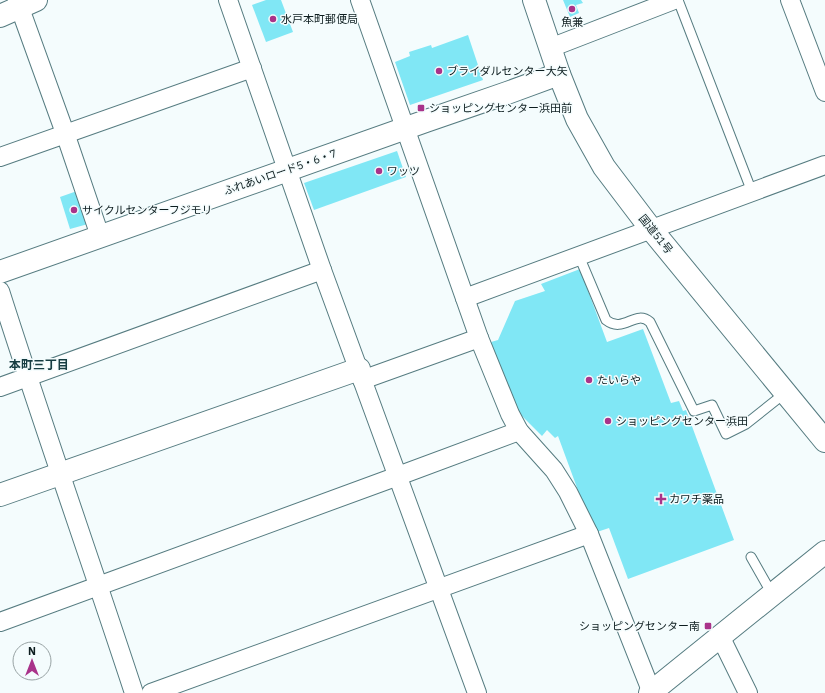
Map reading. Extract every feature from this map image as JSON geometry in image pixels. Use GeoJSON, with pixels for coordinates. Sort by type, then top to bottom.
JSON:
{"type":"FeatureCollection","features":[{"type":"Feature","properties":{"kind":"main road","name":"国道51号"},"geometry":{"type":"LineString","coordinates":[[534,0],[559,74],[577,119],[604,167],[651,229],[825,441]]}},
{"type":"Feature","properties":{"kind":"main road"},"geometry":{"type":"LineString","coordinates":[[0,16],[24,2]]}},
{"type":"Feature","properties":{"kind":"main road","name":"ふれあいロード5・6・7"},"geometry":{"type":"LineString","coordinates":[[0,272],[559,74]]}},
{"type":"Feature","properties":{"kind":"main road"},"geometry":{"type":"LineString","coordinates":[[0,495],[360,374]]}},
{"type":"Feature","properties":{"kind":"main road"},"geometry":{"type":"LineString","coordinates":[[651,692],[825,552]]}},
{"type":"Feature","properties":{"kind":"street"},"geometry":{"type":"LineString","coordinates":[[228,0],[322,270],[478,693]]}},
{"type":"Feature","properties":{"kind":"street"},"geometry":{"type":"LineString","coordinates":[[360,0],[479,338],[510,414],[519,430],[554,470],[568,492],[589,534],[651,692]]}},
{"type":"Feature","properties":{"kind":"street"},"geometry":{"type":"LineString","coordinates":[[550,48],[674,0]]}},
{"type":"Feature","properties":{"kind":"street"},"geometry":{"type":"LineString","coordinates":[[790,0],[825,92]]}},
{"type":"Feature","properties":{"kind":"street"},"geometry":{"type":"LineString","coordinates":[[24,2],[65,133],[100,236]]}},
{"type":"Feature","properties":{"kind":"street"},"geometry":{"type":"LineString","coordinates":[[0,157],[252,68]]}},
{"type":"Feature","properties":{"kind":"street"},"geometry":{"type":"LineString","coordinates":[[465,298],[825,165]]}},
{"type":"Feature","properties":{"kind":"street"},"geometry":{"type":"LineString","coordinates":[[0,387],[322,270]]}},
{"type":"Feature","properties":{"kind":"street"},"geometry":{"type":"LineString","coordinates":[[0,291],[60,475],[99,586],[134,693]]}},
{"type":"Feature","properties":{"kind":"street"},"geometry":{"type":"LineString","coordinates":[[360,374],[479,338]]}},
{"type":"Feature","properties":{"kind":"street"},"geometry":{"type":"LineString","coordinates":[[0,622],[519,430]]}},
{"type":"Feature","properties":{"kind":"street"},"geometry":{"type":"LineString","coordinates":[[151,693],[589,534]]}},
{"type":"Feature","properties":{"kind":"street"},"geometry":{"type":"LineString","coordinates":[[720,636],[748,693]]}},
{"type":"Feature","properties":{"kind":"lane"},"geometry":{"type":"LineString","coordinates":[[678,0],[752,192]]}},
{"type":"Feature","properties":{"kind":"lane"},"geometry":{"type":"LineString","coordinates":[[579,256],[606,320],[617,326],[640,318],[646,318],[650,322],[694,411],[712,405],[726,434],[746,424],[785,393]]}},
{"type":"Feature","properties":{"kind":"lane"},"geometry":{"type":"LineString","coordinates":[[751,557],[772,594]]}},
{"type":"Feature","properties":{"kind":"building"},"geometry":{"type":"Polygon","coordinates":[[[266,0],[281,0],[293,32],[266,42],[252,5],[266,0]]]}},
{"type":"Feature","properties":{"kind":"building","name":"魚兼"},"geometry":{"type":"Polygon","coordinates":[[[563,0],[581,0],[583,3],[576,5],[579,13],[570,17],[563,0]]]}},
{"type":"Feature","properties":{"kind":"building","name":"ブライダルセンター大矢"},"geometry":{"type":"Polygon","coordinates":[[[468,35],[483,80],[410,105],[395,62],[410,56],[409,52],[431,45],[432,48],[468,35]]]}},
{"type":"Feature","properties":{"kind":"building"},"geometry":{"type":"Polygon","coordinates":[[[397,151],[406,177],[314,210],[304,183],[397,151]]]}},
{"type":"Feature","properties":{"kind":"building","name":"サイクルセンターフジモリ"},"geometry":{"type":"Polygon","coordinates":[[[77,191],[88,224],[70,229],[60,197],[77,191]]]}},
{"type":"Feature","properties":{"kind":"building","name":"ショッピングセンター浜田"},"geometry":{"type":"Polygon","coordinates":[[[580,269],[607,342],[643,329],[671,403],[679,401],[683,411],[686,410],[734,540],[628,579],[609,528],[597,532],[583,504],[558,436],[555,438],[547,430],[542,436],[516,410],[491,342],[498,340],[515,301],[545,291],[541,284],[580,269]]]}},
{"type":"Feature","properties":{"kind":"place","name":"魚兼"},"geometry":{"type":"Point","coordinates":[572,9]}},
{"type":"Feature","properties":{"kind":"place","name":"水戸本町郵便局"},"geometry":{"type":"Point","coordinates":[273,19]}},
{"type":"Feature","properties":{"kind":"place","name":"ブライダルセンター大矢"},"geometry":{"type":"Point","coordinates":[439,71]}},
{"type":"Feature","properties":{"kind":"place","name":"ショッピングセンター浜田前"},"geometry":{"type":"Point","coordinates":[421,108]}},
{"type":"Feature","properties":{"kind":"place","name":"ワッツ"},"geometry":{"type":"Point","coordinates":[379,171]}},
{"type":"Feature","properties":{"kind":"place","name":"サイクルセンターフジモリ"},"geometry":{"type":"Point","coordinates":[74,210]}},
{"type":"Feature","properties":{"kind":"place","name":"たいらや"},"geometry":{"type":"Point","coordinates":[589,380]}},
{"type":"Feature","properties":{"kind":"place","name":"ショッピングセンター浜田"},"geometry":{"type":"Point","coordinates":[608,421]}},
{"type":"Feature","properties":{"kind":"place","name":"カワチ薬品"},"geometry":{"type":"Point","coordinates":[661,499]}},
{"type":"Feature","properties":{"kind":"place","name":"ショッピングセンター南"},"geometry":{"type":"Point","coordinates":[708,626]}},
{"type":"Feature","properties":{"kind":"district","name":"本町三丁目"},"geometry":{"type":"Point","coordinates":[39,364]}}]}
